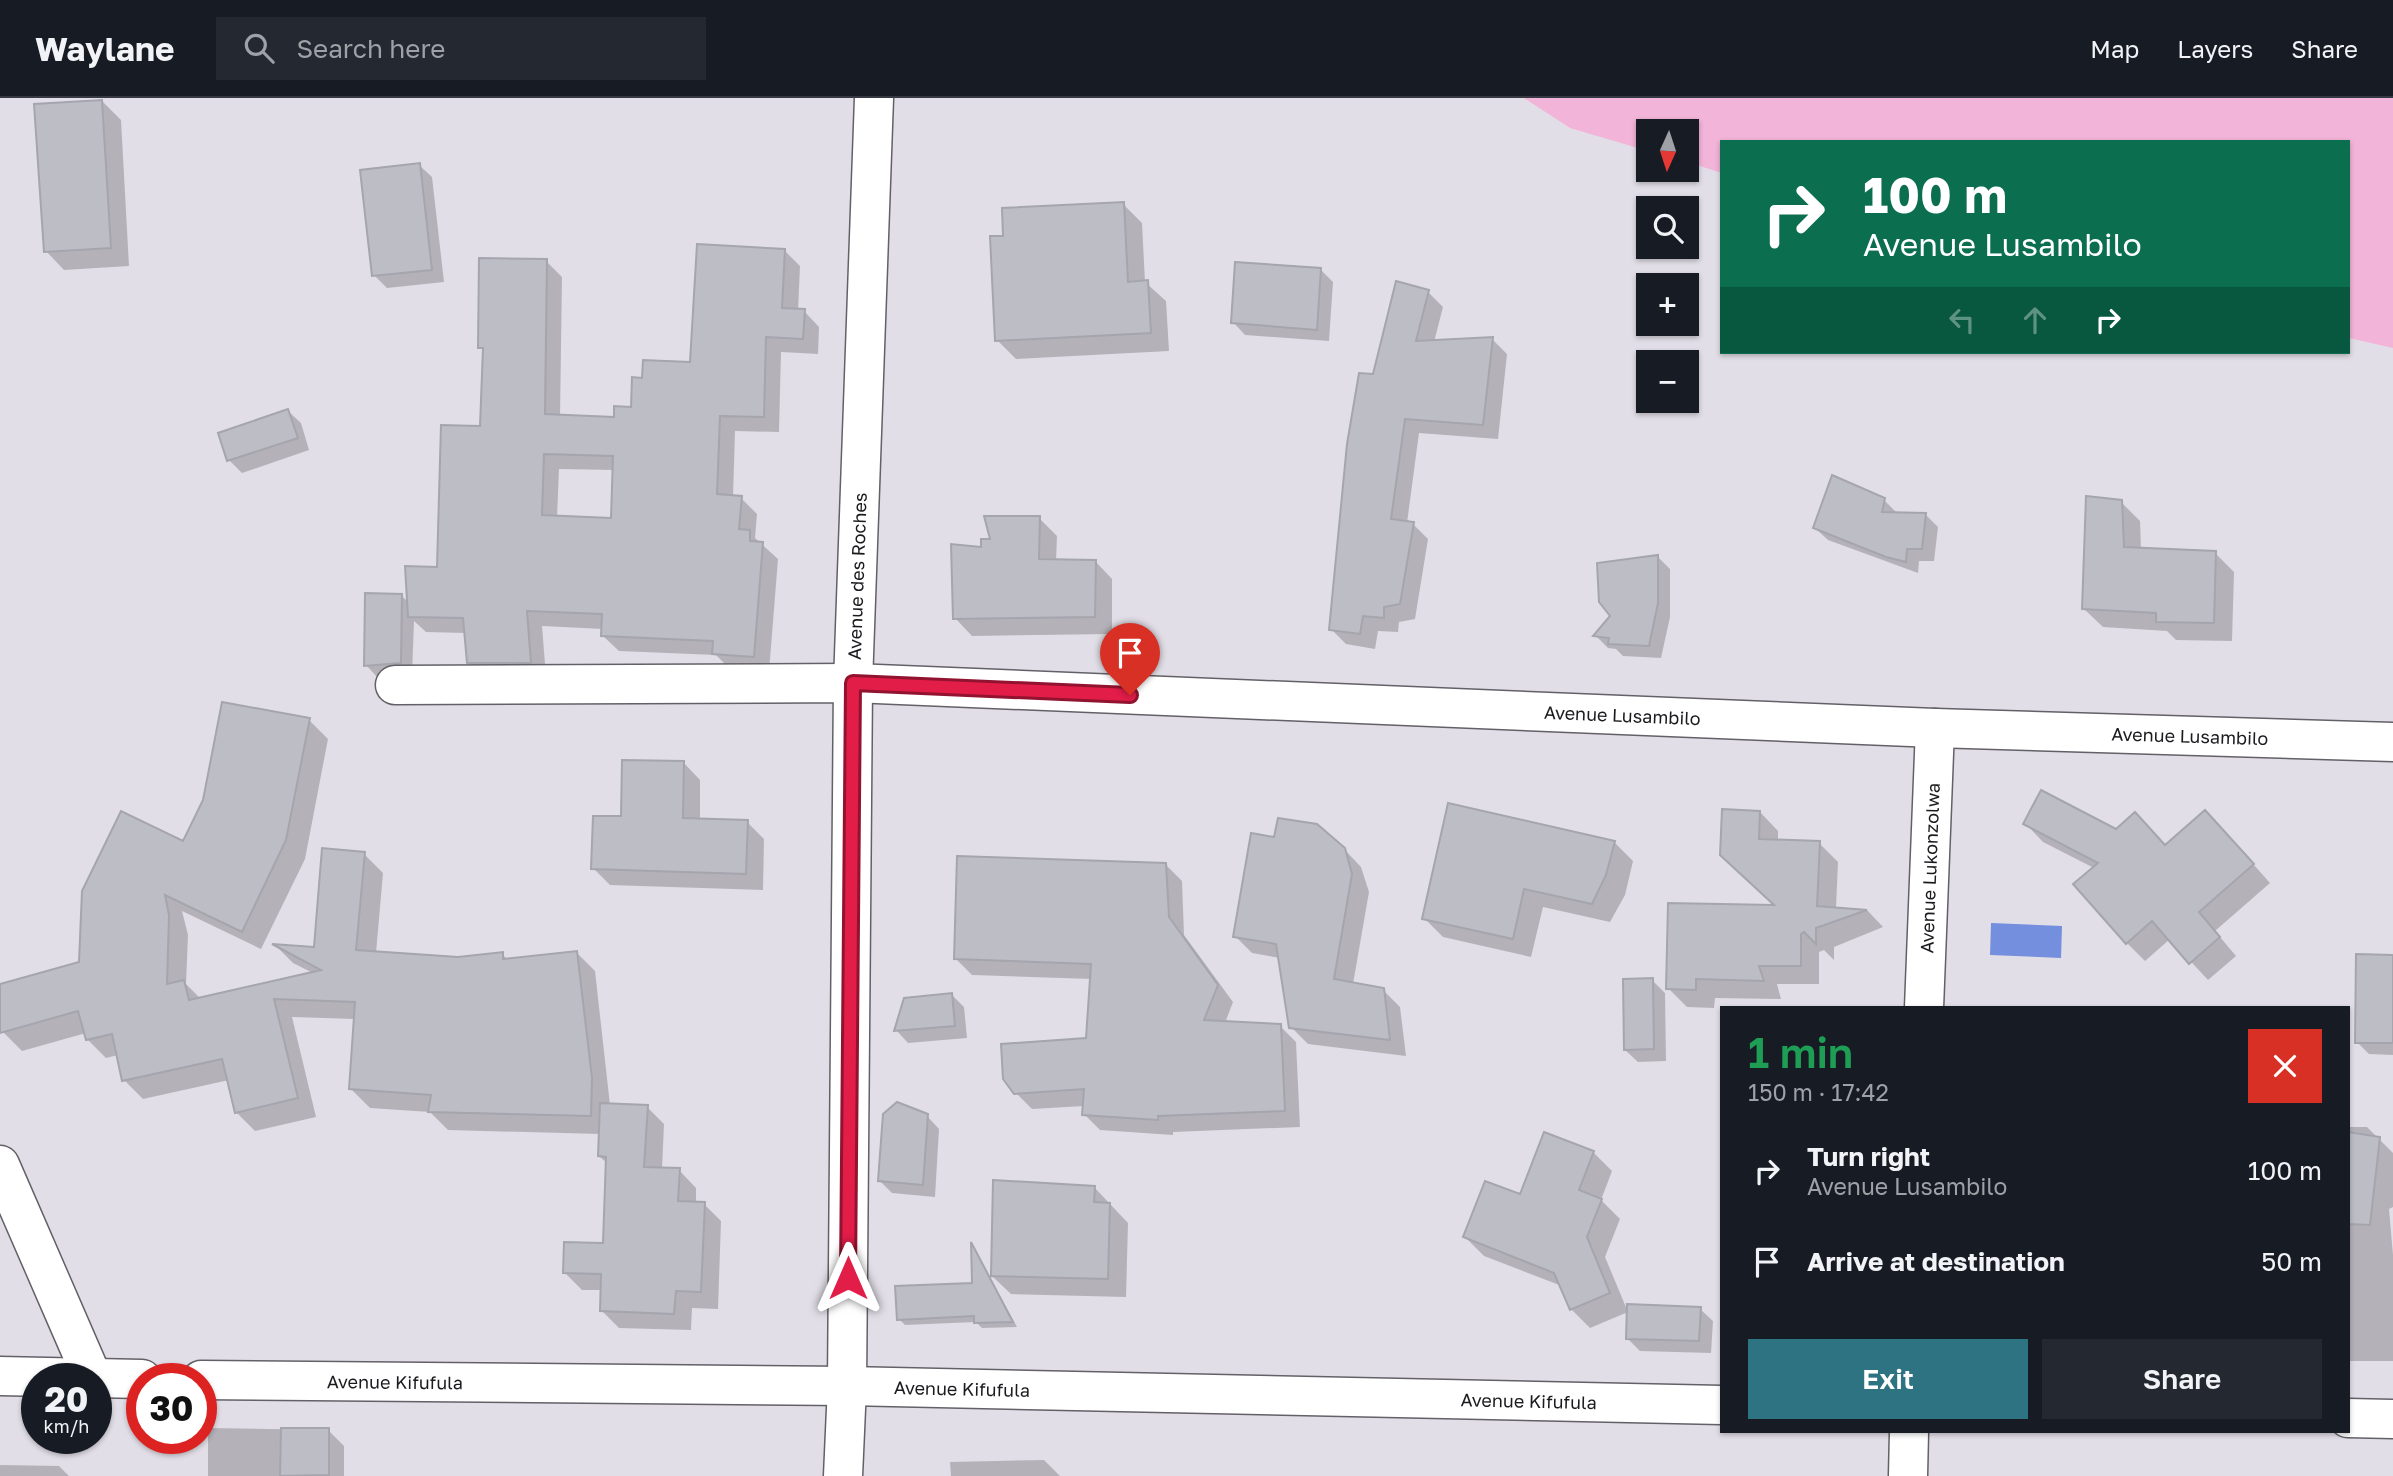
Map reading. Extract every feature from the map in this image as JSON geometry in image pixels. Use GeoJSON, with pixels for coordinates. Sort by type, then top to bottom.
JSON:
{"type":"FeatureCollection","features":[{"type":"Feature","properties":{"kind":"street","name":"Avenue des Roches"},"geometry":{"type":"LineString","coordinates":[[843,1476],[847,1386],[853,683],[873,98]]}},
{"type":"Feature","properties":{"kind":"street","name":"Avenue Lusambilo"},"geometry":{"type":"LineString","coordinates":[[395,685],[853,683],[1935,728],[2393,742]]}},
{"type":"Feature","properties":{"kind":"street","name":"Avenue Lukonzolwa"},"geometry":{"type":"LineString","coordinates":[[1924,1006],[1935,728]]}},
{"type":"Feature","properties":{"kind":"street"},"geometry":{"type":"LineString","coordinates":[[0,1164],[86,1363]]}},
{"type":"Feature","properties":{"kind":"street"},"geometry":{"type":"LineString","coordinates":[[0,1376],[21,1377]]}},
{"type":"Feature","properties":{"kind":"street","name":"Avenue Kifufula"},"geometry":{"type":"LineString","coordinates":[[217,1380],[847,1386],[1720,1405]]}},
{"type":"Feature","properties":{"kind":"street"},"geometry":{"type":"LineString","coordinates":[[2350,1418],[2393,1419]]}},
{"type":"Feature","properties":{"kind":"street"},"geometry":{"type":"LineString","coordinates":[[1908,1476],[1909,1433]]}},
{"type":"Feature","properties":{"kind":"shaded area"},"geometry":{"type":"Polygon","coordinates":[[[1524,98],[2393,98],[2393,348],[2350,338],[2350,140],[1720,140],[1720,172],[1699,166],[1699,119],[1636,119],[1636,147],[1570,128],[1524,98]]]}},
{"type":"Feature","properties":{"kind":"water"},"geometry":{"type":"Polygon","coordinates":[[[1991,923],[2062,926],[2061,958],[1990,955],[1991,923]]]}},
{"type":"Feature","properties":{"kind":"building"},"geometry":{"type":"Polygon","coordinates":[[[102,100],[111,248],[44,252],[34,104],[102,100]]]}},
{"type":"Feature","properties":{"kind":"building"},"geometry":{"type":"Polygon","coordinates":[[[420,163],[432,270],[372,276],[360,170],[420,163]]]}},
{"type":"Feature","properties":{"kind":"building"},"geometry":{"type":"Polygon","coordinates":[[[1124,202],[1128,282],[1148,280],[1151,333],[995,341],[990,236],[1003,236],[1002,208],[1124,202]]]}},
{"type":"Feature","properties":{"kind":"building"},"geometry":{"type":"Polygon","coordinates":[[[697,244],[785,249],[782,308],[805,309],[803,339],[766,337],[764,417],[720,416],[717,494],[742,496],[739,529],[750,530],[750,541],[763,542],[754,657],[712,654],[713,641],[601,636],[602,614],[527,611],[531,663],[467,663],[463,618],[408,617],[405,566],[437,567],[441,425],[480,426],[483,348],[478,348],[479,258],[547,259],[545,414],[614,417],[614,406],[631,407],[632,377],[642,378],[643,360],[690,362],[697,244]],[[544,454],[542,515],[611,518],[613,456],[544,454]]]}},
{"type":"Feature","properties":{"kind":"building"},"geometry":{"type":"Polygon","coordinates":[[[1235,262],[1321,268],[1317,330],[1231,323],[1235,262]]]}},
{"type":"Feature","properties":{"kind":"building"},"geometry":{"type":"Polygon","coordinates":[[[1396,281],[1429,290],[1416,341],[1493,337],[1483,425],[1405,419],[1391,519],[1414,522],[1400,604],[1384,607],[1384,618],[1363,616],[1360,634],[1329,630],[1347,444],[1359,373],[1373,374],[1396,281]]]}},
{"type":"Feature","properties":{"kind":"building"},"geometry":{"type":"Polygon","coordinates":[[[288,409],[298,438],[227,461],[218,433],[288,409]]]}},
{"type":"Feature","properties":{"kind":"building"},"geometry":{"type":"Polygon","coordinates":[[[1832,475],[1885,498],[1882,512],[1926,513],[1922,549],[1907,549],[1906,562],[1886,557],[1813,528],[1832,475]]]}},
{"type":"Feature","properties":{"kind":"building"},"geometry":{"type":"Polygon","coordinates":[[[2086,496],[2122,500],[2124,547],[2216,551],[2214,623],[2156,622],[2156,613],[2082,609],[2086,496]]]}},
{"type":"Feature","properties":{"kind":"building"},"geometry":{"type":"Polygon","coordinates":[[[984,516],[1040,516],[1039,559],[1096,560],[1095,617],[953,619],[951,544],[981,547],[981,539],[990,539],[984,516]]]}},
{"type":"Feature","properties":{"kind":"building"},"geometry":{"type":"Polygon","coordinates":[[[1658,555],[1658,603],[1649,646],[1608,644],[1609,638],[1593,636],[1610,616],[1599,602],[1597,563],[1658,555]]]}},
{"type":"Feature","properties":{"kind":"building"},"geometry":{"type":"Polygon","coordinates":[[[365,593],[402,594],[401,663],[364,666],[365,593]]]}},
{"type":"Feature","properties":{"kind":"building"},"geometry":{"type":"Polygon","coordinates":[[[222,702],[310,718],[286,840],[242,932],[165,895],[169,915],[167,984],[184,980],[189,1000],[321,970],[272,944],[314,947],[322,848],[365,852],[356,950],[458,957],[503,952],[503,959],[577,951],[592,1078],[591,1116],[428,1112],[431,1095],[349,1089],[355,1002],[274,999],[298,1098],[235,1113],[222,1059],[122,1081],[112,1034],[86,1040],[78,1011],[0,1033],[0,984],[79,962],[82,891],[121,811],[183,841],[203,800],[222,702]]]}},
{"type":"Feature","properties":{"kind":"building"},"geometry":{"type":"Polygon","coordinates":[[[622,760],[684,761],[683,818],[748,820],[746,874],[591,869],[593,816],[621,816],[622,760]]]}},
{"type":"Feature","properties":{"kind":"building"},"geometry":{"type":"Polygon","coordinates":[[[2041,790],[2116,829],[2135,812],[2165,845],[2205,810],[2254,864],[2199,912],[2220,937],[2189,964],[2152,921],[2126,944],[2073,884],[2098,863],[2023,824],[2041,790]]]}},
{"type":"Feature","properties":{"kind":"building"},"geometry":{"type":"Polygon","coordinates":[[[1448,803],[1615,841],[1606,875],[1592,904],[1524,889],[1513,939],[1422,919],[1448,803]]]}},
{"type":"Feature","properties":{"kind":"building"},"geometry":{"type":"Polygon","coordinates":[[[1722,809],[1760,811],[1759,839],[1820,841],[1817,906],[1867,910],[1816,928],[1816,944],[1804,932],[1801,934],[1801,966],[1759,966],[1764,981],[1696,979],[1696,990],[1666,989],[1668,903],[1774,905],[1720,855],[1722,809]]]}},
{"type":"Feature","properties":{"kind":"building"},"geometry":{"type":"Polygon","coordinates":[[[1278,818],[1317,824],[1345,848],[1352,874],[1334,979],[1384,988],[1390,1040],[1289,1028],[1276,944],[1233,937],[1251,833],[1274,837],[1278,818]]]}},
{"type":"Feature","properties":{"kind":"building"},"geometry":{"type":"Polygon","coordinates":[[[957,856],[1166,863],[1169,917],[1218,985],[1204,1020],[1281,1024],[1285,1111],[1158,1116],[1158,1120],[1082,1115],[1084,1089],[1014,1094],[1003,1079],[1001,1044],[1086,1038],[1091,964],[954,959],[957,856]]]}},
{"type":"Feature","properties":{"kind":"building"},"geometry":{"type":"Polygon","coordinates":[[[2356,954],[2393,955],[2393,1043],[2355,1043],[2356,954]]]}},
{"type":"Feature","properties":{"kind":"building"},"geometry":{"type":"Polygon","coordinates":[[[1653,978],[1654,1049],[1624,1050],[1623,979],[1653,978]]]}},
{"type":"Feature","properties":{"kind":"building"},"geometry":{"type":"Polygon","coordinates":[[[952,993],[955,1026],[894,1031],[904,998],[952,993]]]}},
{"type":"Feature","properties":{"kind":"building"},"geometry":{"type":"Polygon","coordinates":[[[897,1102],[928,1114],[923,1185],[878,1181],[883,1114],[897,1102]]]}},
{"type":"Feature","properties":{"kind":"building"},"geometry":{"type":"Polygon","coordinates":[[[600,1103],[648,1105],[644,1167],[680,1168],[678,1201],[705,1202],[701,1292],[676,1291],[674,1314],[600,1311],[601,1274],[563,1273],[564,1242],[603,1243],[606,1157],[598,1156],[600,1103]]]}},
{"type":"Feature","properties":{"kind":"building"},"geometry":{"type":"Polygon","coordinates":[[[1544,1132],[1594,1151],[1579,1190],[1602,1199],[1587,1237],[1610,1293],[1570,1310],[1554,1273],[1463,1237],[1485,1181],[1520,1194],[1544,1132]]]}},
{"type":"Feature","properties":{"kind":"building"},"geometry":{"type":"Polygon","coordinates":[[[2350,1132],[2380,1137],[2370,1225],[2350,1224],[2350,1132]]]}},
{"type":"Feature","properties":{"kind":"building"},"geometry":{"type":"Polygon","coordinates":[[[993,1180],[1095,1186],[1094,1202],[1110,1203],[1108,1279],[991,1276],[993,1180]]]}},
{"type":"Feature","properties":{"kind":"building"},"geometry":{"type":"Polygon","coordinates":[[[971,1242],[1013,1322],[974,1323],[974,1316],[897,1320],[895,1286],[972,1283],[971,1242]]]}},
{"type":"Feature","properties":{"kind":"building"},"geometry":{"type":"Polygon","coordinates":[[[1627,1304],[1701,1307],[1699,1341],[1626,1339],[1627,1304]]]}},
{"type":"Feature","properties":{"kind":"building"},"geometry":{"type":"Polygon","coordinates":[[[281,1428],[329,1428],[329,1475],[280,1476],[281,1428]]]}},
{"type":"Feature","properties":{"kind":"route"},"geometry":{"type":"LineString","coordinates":[[848,1278],[853,683],[1130,695]]}}]}
